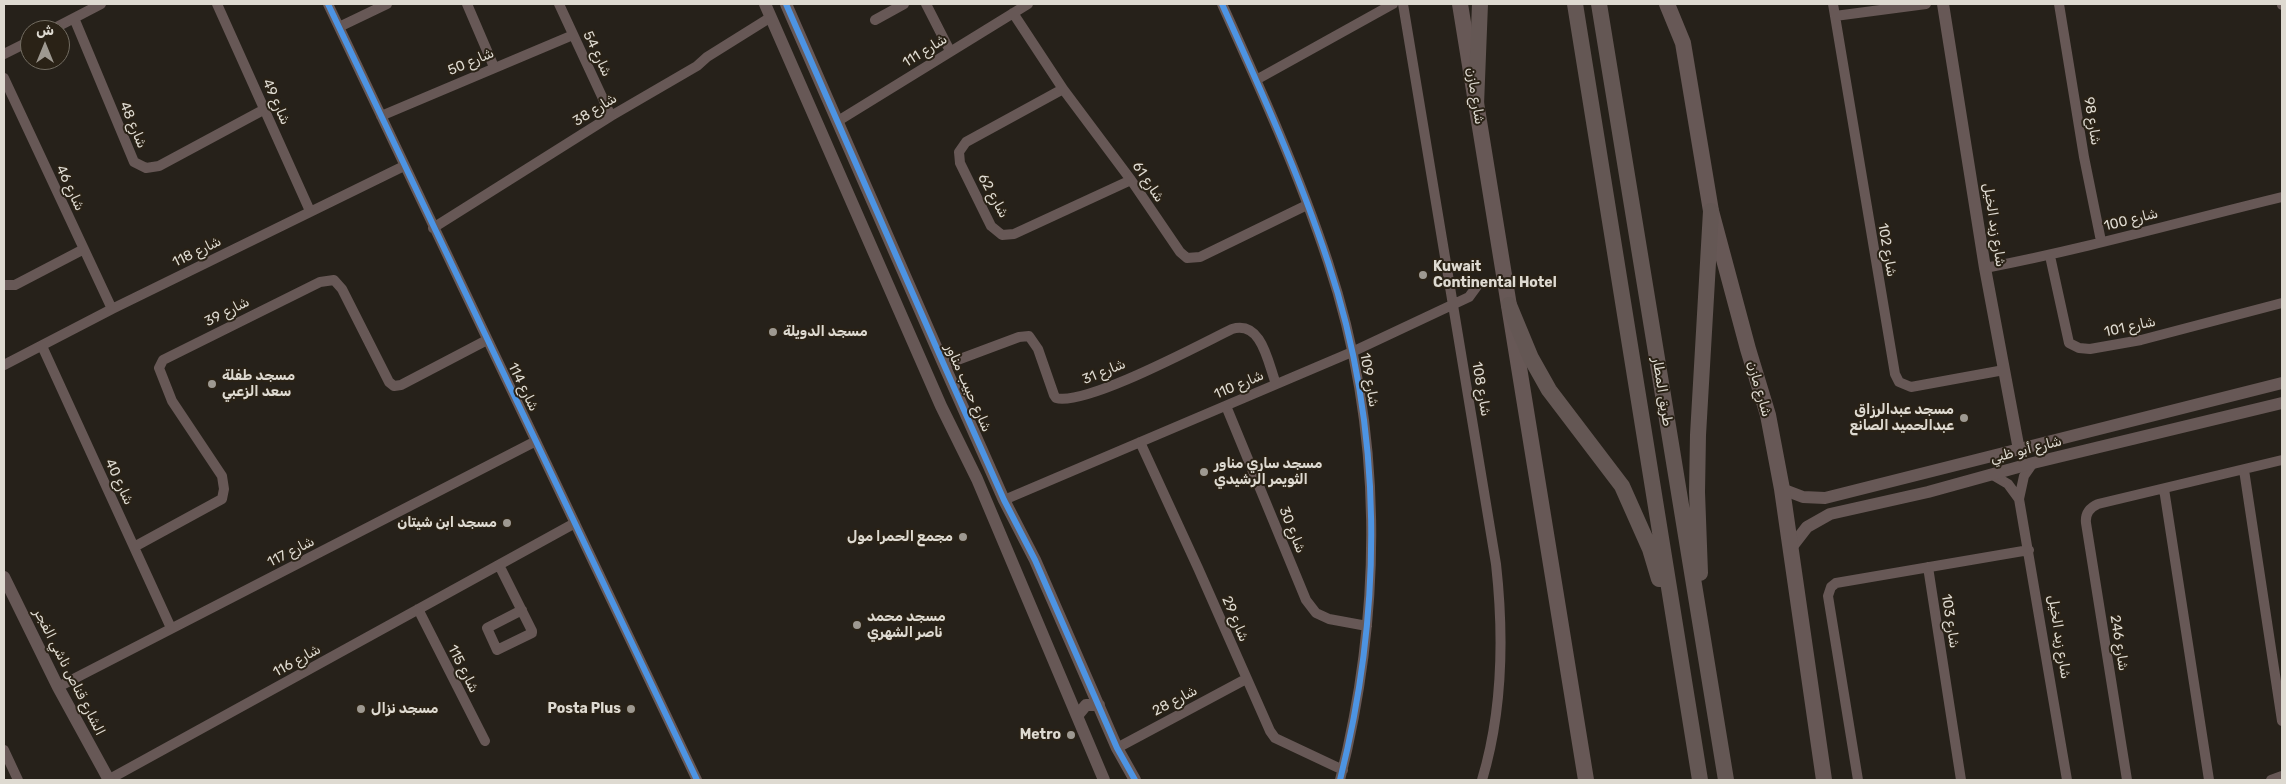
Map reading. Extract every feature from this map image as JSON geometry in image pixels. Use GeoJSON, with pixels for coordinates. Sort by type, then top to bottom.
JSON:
{"type":"FeatureCollection","features":[{"type":"Feature","properties":{"kind":"highway"},"geometry":{"type":"LineString","coordinates":[[1476,106],[1480,4]]}},
{"type":"Feature","properties":{"kind":"highway","name":"طريق المطار"},"geometry":{"type":"LineString","coordinates":[[1575,4],[1700,780]]}},
{"type":"Feature","properties":{"kind":"highway","name":"طريق المطار"},"geometry":{"type":"LineString","coordinates":[[1599,4],[1726,780]]}},
{"type":"Feature","properties":{"kind":"highway"},"geometry":{"type":"LineString","coordinates":[[1704,653],[1697,492],[1711,211]]}},
{"type":"Feature","properties":{"kind":"highway"},"geometry":{"type":"LineString","coordinates":[[1509,305],[1531,358],[1549,390],[1622,486],[1650,549],[1675,627]]}},
{"type":"Feature","properties":{"kind":"main road","name":"شارع مازن"},"geometry":{"type":"LineString","coordinates":[[1460,4],[1586,780]]}},
{"type":"Feature","properties":{"kind":"main road","name":"شارع مازن"},"geometry":{"type":"LineString","coordinates":[[1667,4],[1684,43],[1711,211],[1768,416],[1782,489],[1824,780]]}},
{"type":"Feature","properties":{"kind":"main road"},"geometry":{"type":"LineString","coordinates":[[1678,4],[1684,43]]}},
{"type":"Feature","properties":{"kind":"street"},"geometry":{"type":"LineString","coordinates":[[70,20],[101,4]]}},
{"type":"Feature","properties":{"kind":"street","name":"شارع 49"},"geometry":{"type":"LineString","coordinates":[[217,4],[310,211]]}},
{"type":"Feature","properties":{"kind":"street","name":"شارع 114"},"geometry":{"type":"LineString","coordinates":[[328,4],[696,780]]}},
{"type":"Feature","properties":{"kind":"street"},"geometry":{"type":"LineString","coordinates":[[339,27],[387,4]]}},
{"type":"Feature","properties":{"kind":"street"},"geometry":{"type":"LineString","coordinates":[[467,4],[494,66]]}},
{"type":"Feature","properties":{"kind":"street","name":"شارع 54"},"geometry":{"type":"LineString","coordinates":[[559,4],[611,116]]}},
{"type":"Feature","properties":{"kind":"street"},"geometry":{"type":"LineString","coordinates":[[765,4],[941,406],[967,460],[1104,780]]}},
{"type":"Feature","properties":{"kind":"street","name":"شارع حبيب مناور"},"geometry":{"type":"LineString","coordinates":[[786,4],[1004,500],[1035,560],[1117,748],[1135,780]]}},
{"type":"Feature","properties":{"kind":"street"},"geometry":{"type":"LineString","coordinates":[[875,20],[904,4]]}},
{"type":"Feature","properties":{"kind":"street"},"geometry":{"type":"LineString","coordinates":[[926,4],[950,51]]}},
{"type":"Feature","properties":{"kind":"street","name":"شارع 111"},"geometry":{"type":"LineString","coordinates":[[838,121],[1028,4]]}},
{"type":"Feature","properties":{"kind":"street","name":"شارع 109"},"geometry":{"type":"LineString","coordinates":[[1222,4],[1256,80],[1307,205],[1328,263],[1352,352],[1361,407],[1372,516],[1372,571],[1358,702],[1342,775]]}},
{"type":"Feature","properties":{"kind":"street"},"geometry":{"type":"LineString","coordinates":[[1256,80],[1393,4]]}},
{"type":"Feature","properties":{"kind":"street","name":"شارع 108"},"geometry":{"type":"LineString","coordinates":[[1403,4],[1496,564],[1500,601],[1501,658],[1497,705],[1492,748],[1482,780]]}},
{"type":"Feature","properties":{"kind":"street","name":"شارع 102"},"geometry":{"type":"LineString","coordinates":[[1833,4],[1894,374],[1899,382],[1911,387],[2004,370]]}},
{"type":"Feature","properties":{"kind":"street"},"geometry":{"type":"LineString","coordinates":[[1835,16],[1926,4]]}},
{"type":"Feature","properties":{"kind":"street","name":"شارع زيد الخيل"},"geometry":{"type":"LineString","coordinates":[[1943,4],[1986,268],[2019,450]]}},
{"type":"Feature","properties":{"kind":"street","name":"شارع 98"},"geometry":{"type":"LineString","coordinates":[[2059,4],[2084,157],[2101,241]]}},
{"type":"Feature","properties":{"kind":"street","name":"شارع 61"},"geometry":{"type":"LineString","coordinates":[[1014,13],[1063,88],[1131,180],[1180,252],[1187,258],[1200,257],[1307,205]]}},
{"type":"Feature","properties":{"kind":"street","name":"شارع 38"},"geometry":{"type":"LineString","coordinates":[[434,228],[611,116],[696,66],[707,57],[771,17]]}},
{"type":"Feature","properties":{"kind":"street","name":"شارع 48"},"geometry":{"type":"LineString","coordinates":[[74,18],[134,162],[146,168],[159,166],[265,109]]}},
{"type":"Feature","properties":{"kind":"street","name":"شارع 50"},"geometry":{"type":"LineString","coordinates":[[380,116],[494,66],[573,35]]}},
{"type":"Feature","properties":{"kind":"street"},"geometry":{"type":"LineString","coordinates":[[4,54],[20,46]]}},
{"type":"Feature","properties":{"kind":"street","name":"شارع 46"},"geometry":{"type":"LineString","coordinates":[[4,78],[112,309]]}},
{"type":"Feature","properties":{"kind":"street","name":"شارع 62"},"geometry":{"type":"LineString","coordinates":[[1063,88],[966,142],[959,152],[960,163],[991,226],[1002,235],[1014,234],[1131,180]]}},
{"type":"Feature","properties":{"kind":"street","name":"شارع 118"},"geometry":{"type":"LineString","coordinates":[[4,365],[112,309],[404,166]]}},
{"type":"Feature","properties":{"kind":"street","name":"شارع 100"},"geometry":{"type":"LineString","coordinates":[[1986,268],[2050,256],[2101,241],[2282,197]]}},
{"type":"Feature","properties":{"kind":"street"},"geometry":{"type":"LineString","coordinates":[[873,250],[879,252],[884,249],[888,237]]}},
{"type":"Feature","properties":{"kind":"street"},"geometry":{"type":"LineString","coordinates":[[4,285],[15,285],[84,249]]}},
{"type":"Feature","properties":{"kind":"street","name":"شارع 101"},"geometry":{"type":"LineString","coordinates":[[2050,256],[2070,343],[2079,348],[2090,349],[2141,340],[2282,303]]}},
{"type":"Feature","properties":{"kind":"street","name":"شارع 39"},"geometry":{"type":"LineString","coordinates":[[134,547],[222,499],[224,489],[222,476],[172,402],[159,368],[164,360],[320,282],[334,280],[342,289],[389,382],[394,386],[401,385],[486,340]]}},
{"type":"Feature","properties":{"kind":"street","name":"شارع 110"},"geometry":{"type":"LineString","coordinates":[[1004,500],[1352,352],[1469,297],[1477,286]]}},
{"type":"Feature","properties":{"kind":"street","name":"شارع 31"},"geometry":{"type":"LineString","coordinates":[[944,365],[1019,337],[1029,336],[1038,349],[1054,395],[1056,398],[1068,400],[1108,388],[1232,329],[1245,327],[1251,329],[1258,336],[1276,384]]}},
{"type":"Feature","properties":{"kind":"street","name":"شارع 40"},"geometry":{"type":"LineString","coordinates":[[42,346],[171,628]]}},
{"type":"Feature","properties":{"kind":"street","name":"شارع أبو ظبي"},"geometry":{"type":"LineString","coordinates":[[1782,489],[1803,497],[1825,498],[2282,383]]}},
{"type":"Feature","properties":{"kind":"street","name":"شارع أبو ظبي"},"geometry":{"type":"LineString","coordinates":[[1790,549],[1807,527],[1821,518],[1928,492],[2033,463],[2282,403]]}},
{"type":"Feature","properties":{"kind":"street","name":"شارع 30"},"geometry":{"type":"LineString","coordinates":[[1226,406],[1306,600],[1316,613],[1329,620],[1367,626]]}},
{"type":"Feature","properties":{"kind":"street","name":"شارع 117"},"geometry":{"type":"LineString","coordinates":[[58,687],[536,442]]}},
{"type":"Feature","properties":{"kind":"street","name":"شارع 29"},"geometry":{"type":"LineString","coordinates":[[1140,442],[1198,568],[1246,679],[1275,738],[1342,775]]}},
{"type":"Feature","properties":{"kind":"street"},"geometry":{"type":"LineString","coordinates":[[967,460],[974,451],[981,451],[985,455]]}},
{"type":"Feature","properties":{"kind":"street"},"geometry":{"type":"LineString","coordinates":[[2209,780],[2164,489],[2282,460]]}},
{"type":"Feature","properties":{"kind":"street","name":"شارع زيد الخيل"},"geometry":{"type":"LineString","coordinates":[[2033,463],[2024,476],[2019,499],[2067,780]]}},
{"type":"Feature","properties":{"kind":"street"},"geometry":{"type":"LineString","coordinates":[[2244,470],[2282,721]]}},
{"type":"Feature","properties":{"kind":"street"},"geometry":{"type":"LineString","coordinates":[[1991,474],[2008,484],[2019,499]]}},
{"type":"Feature","properties":{"kind":"street"},"geometry":{"type":"LineString","coordinates":[[1922,475],[1920,479],[1921,487],[1928,492]]}},
{"type":"Feature","properties":{"kind":"street","name":"شارع 246"},"geometry":{"type":"LineString","coordinates":[[2127,780],[2086,523],[2088,510],[2098,504],[2164,489]]}},
{"type":"Feature","properties":{"kind":"street","name":"شارع 116"},"geometry":{"type":"LineString","coordinates":[[108,780],[575,523]]}},
{"type":"Feature","properties":{"kind":"street"},"geometry":{"type":"LineString","coordinates":[[1858,780],[1829,590],[1836,583],[2029,550]]}},
{"type":"Feature","properties":{"kind":"street"},"geometry":{"type":"LineString","coordinates":[[499,565],[522,610],[532,633],[497,650],[487,628],[522,610]]}},
{"type":"Feature","properties":{"kind":"street","name":"شارع 103"},"geometry":{"type":"LineString","coordinates":[[1928,567],[1960,780]]}},
{"type":"Feature","properties":{"kind":"street","name":"الشارع قناص ناشي الفجر"},"geometry":{"type":"LineString","coordinates":[[4,577],[58,687],[108,780]]}},
{"type":"Feature","properties":{"kind":"street","name":"شارع 115"},"geometry":{"type":"LineString","coordinates":[[418,609],[485,741]]}},
{"type":"Feature","properties":{"kind":"street","name":"شارع 28"},"geometry":{"type":"LineString","coordinates":[[1117,748],[1246,679]]}},
{"type":"Feature","properties":{"kind":"street"},"geometry":{"type":"LineString","coordinates":[[1067,692],[1076,694],[1082,690],[1088,680]]}},
{"type":"Feature","properties":{"kind":"street"},"geometry":{"type":"LineString","coordinates":[[1077,716],[1086,705],[1099,705]]}},
{"type":"Feature","properties":{"kind":"street"},"geometry":{"type":"LineString","coordinates":[[4,750],[18,780]]}},
{"type":"Feature","properties":{"kind":"street"},"geometry":{"type":"LineString","coordinates":[[2271,780],[2282,776]]}},
{"type":"Feature","properties":{"kind":"cycle path"},"geometry":{"type":"LineString","coordinates":[[328,4],[697,780]]}},
{"type":"Feature","properties":{"kind":"cycle path"},"geometry":{"type":"LineString","coordinates":[[786,4],[1004,500],[1035,560],[1117,748],[1135,780]]}},
{"type":"Feature","properties":{"kind":"cycle path"},"geometry":{"type":"LineString","coordinates":[[1222,4],[1251,67],[1317,229],[1346,325],[1360,390],[1368,455],[1371,520],[1370,585],[1364,651],[1354,716],[1340,780]]}},
{"type":"Feature","properties":{"kind":"place","name":"Kuwait Continental Hotel"},"geometry":{"type":"Point","coordinates":[1423,275]}},
{"type":"Feature","properties":{"kind":"place","name":"مسجد الدويلة"},"geometry":{"type":"Point","coordinates":[773,332]}},
{"type":"Feature","properties":{"kind":"place","name":"مسجد طفلة سعد الزعبي"},"geometry":{"type":"Point","coordinates":[212,384]}},
{"type":"Feature","properties":{"kind":"place","name":"مسجد عبدالرزاق عبدالحميد الصانع"},"geometry":{"type":"Point","coordinates":[1964,418]}},
{"type":"Feature","properties":{"kind":"place","name":"مسجد ساري مناور الثويمر الرشيدي"},"geometry":{"type":"Point","coordinates":[1204,472]}},
{"type":"Feature","properties":{"kind":"place","name":"مسجد ابن شيتان"},"geometry":{"type":"Point","coordinates":[507,523]}},
{"type":"Feature","properties":{"kind":"place","name":"مجمع الحمرا مول"},"geometry":{"type":"Point","coordinates":[963,537]}},
{"type":"Feature","properties":{"kind":"place","name":"مسجد محمد ناصر الشهري"},"geometry":{"type":"Point","coordinates":[857,625]}},
{"type":"Feature","properties":{"kind":"place","name":"مسجد نزال"},"geometry":{"type":"Point","coordinates":[361,709]}},
{"type":"Feature","properties":{"kind":"place","name":"Posta Plus"},"geometry":{"type":"Point","coordinates":[631,709]}},
{"type":"Feature","properties":{"kind":"place","name":"Metro"},"geometry":{"type":"Point","coordinates":[1071,735]}}]}
